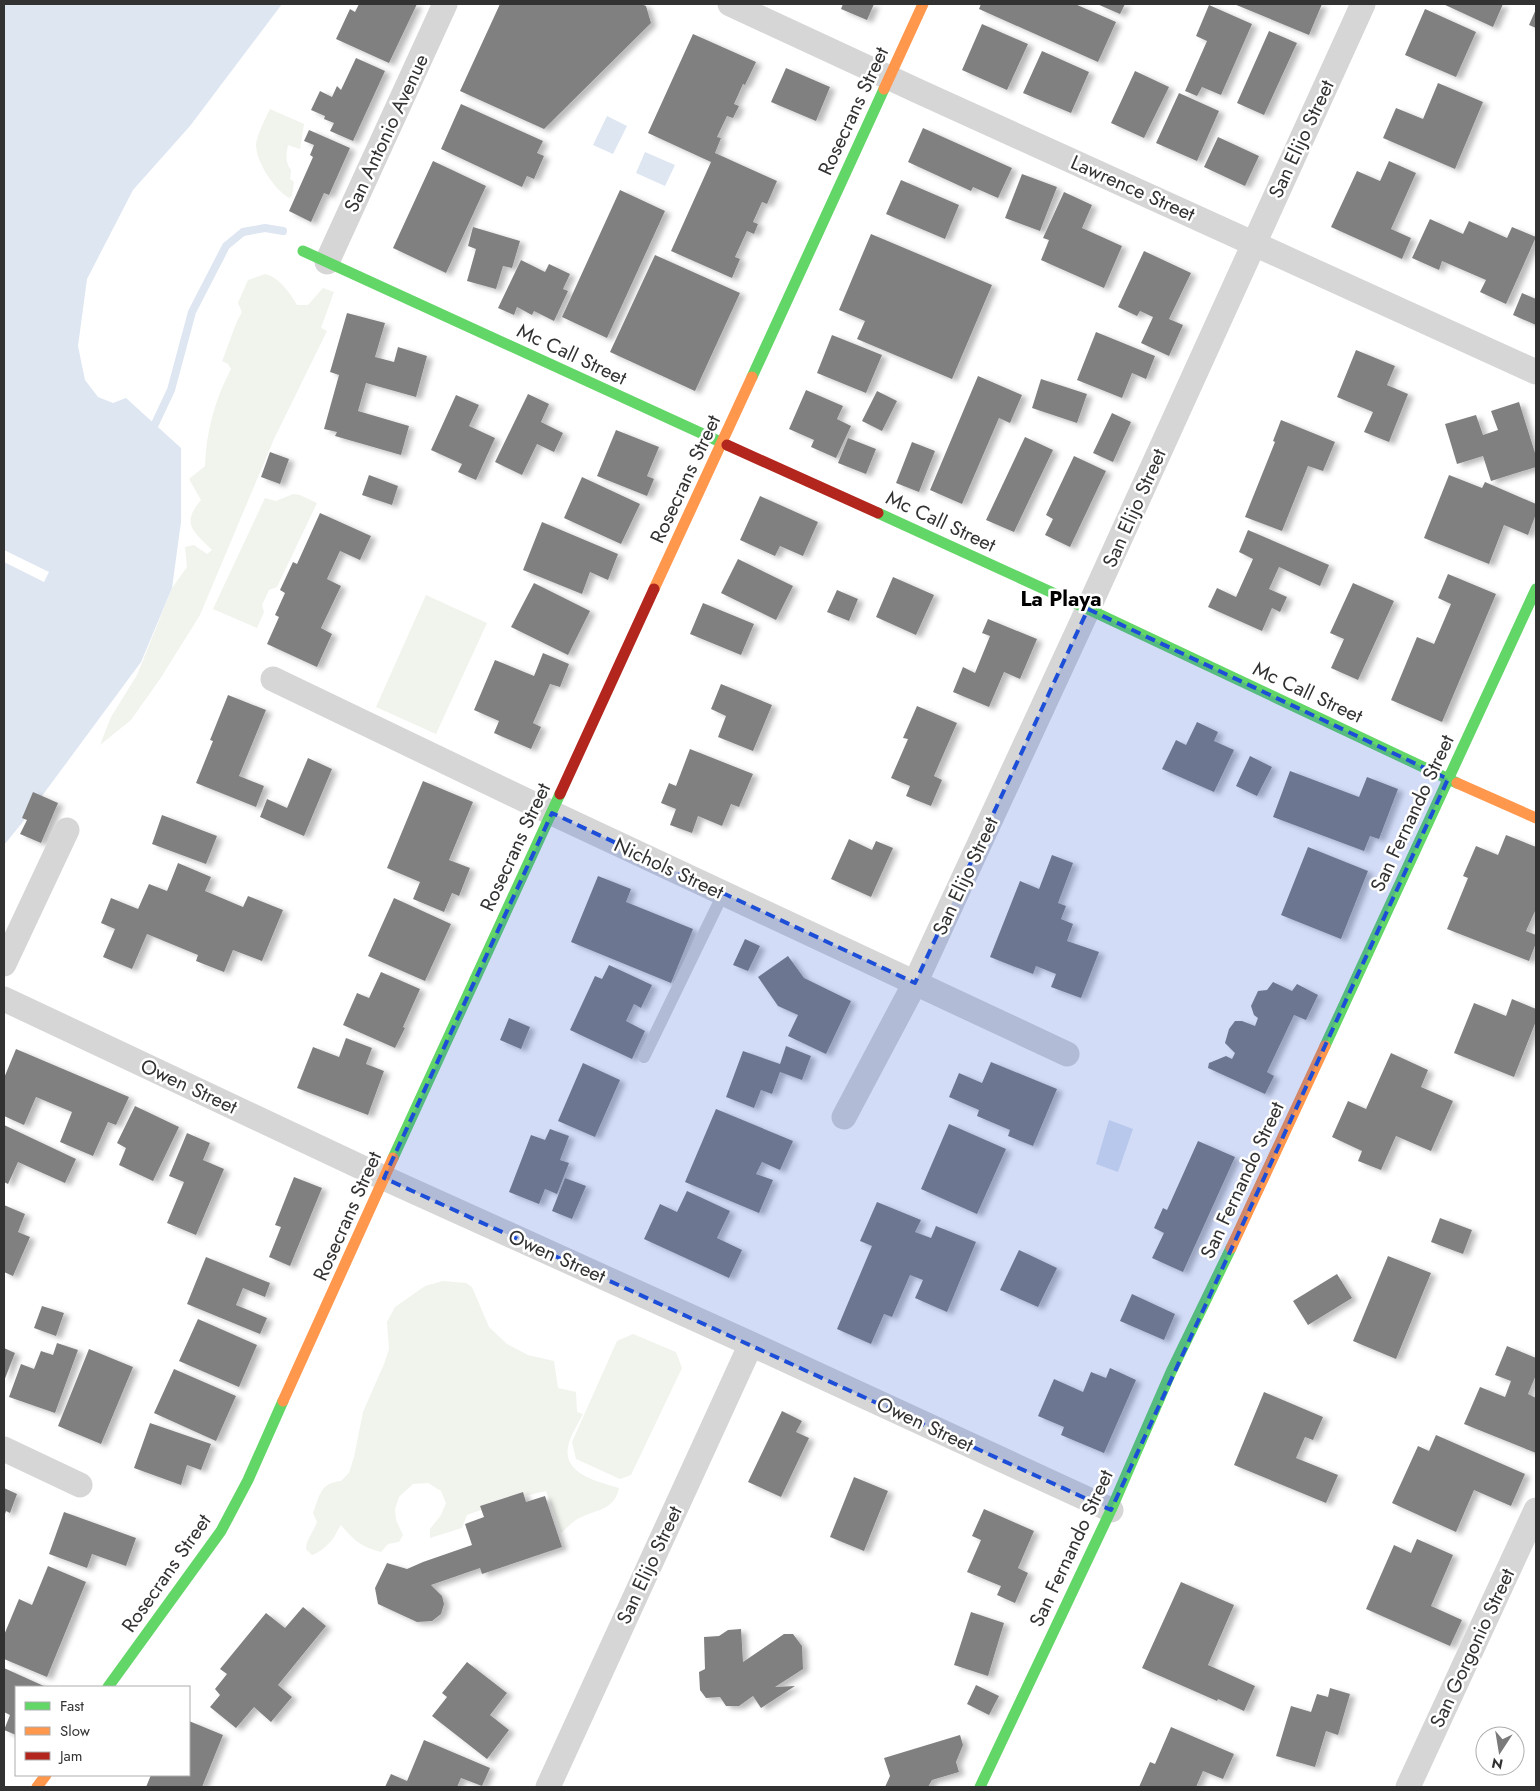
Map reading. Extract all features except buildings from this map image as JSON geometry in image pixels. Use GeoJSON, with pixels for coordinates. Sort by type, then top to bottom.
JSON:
{"type":"FeatureCollection","features":[{"type":"Feature","properties":{"kind":"street","name":"San Antonio Avenue"},"geometry":{"type":"LineString","coordinates":[[327,262],[445,4]]}},
{"type":"Feature","properties":{"kind":"street","name":"Lawrence Street"},"geometry":{"type":"LineString","coordinates":[[730,4],[1536,372]]}},
{"type":"Feature","properties":{"kind":"street","name":"Rosecrans Street"},"geometry":{"type":"LineString","coordinates":[[109,1686],[221,1531],[248,1480],[384,1178],[923,4]]}},
{"type":"Feature","properties":{"kind":"street","name":"San Elijo Street"},"geometry":{"type":"LineString","coordinates":[[844,1117],[915,983],[1088,609],[1363,4]]}},
{"type":"Feature","properties":{"kind":"street","name":"Mc Call Street"},"geometry":{"type":"LineString","coordinates":[[303,251],[1088,609],[1448,779],[1536,818]]}},
{"type":"Feature","properties":{"kind":"street","name":"San Fernando Street"},"geometry":{"type":"LineString","coordinates":[[980,1787],[1111,1510],[1171,1372],[1262,1186],[1536,589]]}},
{"type":"Feature","properties":{"kind":"street","name":"Nichols Street"},"geometry":{"type":"LineString","coordinates":[[272,679],[723,894],[1067,1054]]}},
{"type":"Feature","properties":{"kind":"street"},"geometry":{"type":"LineString","coordinates":[[4,964],[67,830]]}},
{"type":"Feature","properties":{"kind":"street","name":"Owen Street"},"geometry":{"type":"LineString","coordinates":[[4,999],[384,1178],[1111,1510]]}},
{"type":"Feature","properties":{"kind":"street","name":"San Elijo Street"},"geometry":{"type":"LineString","coordinates":[[548,1787],[751,1344]]}},
{"type":"Feature","properties":{"kind":"street"},"geometry":{"type":"LineString","coordinates":[[4,1449],[80,1485]]}},
{"type":"Feature","properties":{"kind":"street","name":"San Gorgonio Street"},"geometry":{"type":"LineString","coordinates":[[1408,1787],[1536,1510]]}},
{"type":"Feature","properties":{"kind":"street"},"geometry":{"type":"LineString","coordinates":[[37,1787],[45,1776]]}},
{"type":"Feature","properties":{"kind":"lane"},"geometry":{"type":"LineString","coordinates":[[644,1057],[723,894]]}},
{"type":"Feature","properties":{"kind":"highlighted area"},"geometry":{"type":"Polygon","coordinates":[[[1088,609],[1448,779],[1111,1510],[384,1178],[552,813],[915,983],[1088,609]]]}},
{"type":"Feature","properties":{"kind":"shaded area"},"geometry":{"type":"Polygon","coordinates":[[[4,4],[282,4],[190,126],[133,190],[87,279],[78,346],[85,380],[98,397],[113,403],[126,398],[181,448],[181,522],[172,588],[141,662],[4,845],[4,4]]]}},
{"type":"Feature","properties":{"kind":"shaded area"},"geometry":{"type":"Polygon","coordinates":[[[270,109],[304,124],[300,149],[288,145],[286,155],[291,170],[290,179],[294,182],[292,196],[289,198],[283,194],[267,175],[257,153],[258,138],[270,109]]]}},
{"type":"Feature","properties":{"kind":"shaded area"},"geometry":{"type":"Polygon","coordinates":[[[607,116],[627,126],[613,154],[593,145],[607,116]]]}},
{"type":"Feature","properties":{"kind":"shaded area"},"geometry":{"type":"Polygon","coordinates":[[[645,152],[675,165],[665,186],[636,173],[645,152]]]}},
{"type":"Feature","properties":{"kind":"shaded area"},"geometry":{"type":"Polygon","coordinates":[[[265,274],[275,278],[297,305],[308,305],[323,288],[334,292],[321,328],[327,331],[274,439],[200,615],[160,679],[131,720],[100,745],[111,717],[137,675],[172,588],[187,567],[185,547],[194,545],[207,554],[212,550],[192,527],[191,516],[201,500],[189,479],[205,466],[212,416],[220,392],[231,369],[228,364],[222,361],[242,312],[238,303],[248,280],[265,274]]]}},
{"type":"Feature","properties":{"kind":"shaded area"},"geometry":{"type":"Polygon","coordinates":[[[293,494],[300,495],[317,503],[277,587],[269,590],[262,605],[264,612],[257,628],[213,609],[265,498],[276,501],[293,494]]]}},
{"type":"Feature","properties":{"kind":"shaded area"},"geometry":{"type":"Polygon","coordinates":[[[426,595],[487,623],[436,734],[376,707],[426,595]]]}},
{"type":"Feature","properties":{"kind":"shaded area"},"geometry":{"type":"Polygon","coordinates":[[[1109,1120],[1133,1129],[1118,1172],[1096,1164],[1109,1120]]]}},
{"type":"Feature","properties":{"kind":"shaded area"},"geometry":{"type":"Polygon","coordinates":[[[443,1281],[466,1283],[472,1287],[489,1327],[507,1344],[528,1355],[554,1361],[558,1388],[576,1392],[577,1412],[583,1414],[572,1434],[568,1447],[568,1457],[571,1464],[584,1476],[619,1488],[616,1496],[608,1506],[576,1520],[561,1533],[546,1491],[524,1496],[522,1492],[480,1506],[481,1510],[467,1515],[462,1528],[430,1538],[430,1529],[441,1515],[446,1503],[441,1491],[428,1483],[413,1484],[399,1497],[395,1509],[396,1520],[403,1535],[399,1542],[388,1544],[381,1552],[374,1550],[359,1543],[341,1525],[332,1540],[321,1551],[312,1555],[306,1549],[307,1542],[317,1522],[313,1513],[319,1495],[325,1487],[334,1482],[341,1481],[349,1473],[363,1412],[389,1349],[387,1322],[395,1307],[425,1286],[443,1281]]]}},
{"type":"Feature","properties":{"kind":"shaded area"},"geometry":{"type":"Polygon","coordinates":[[[633,1334],[676,1352],[682,1368],[631,1475],[620,1479],[576,1459],[572,1442],[617,1341],[633,1334]]]}},
{"type":"Feature","properties":{"kind":"pier"},"geometry":{"type":"Polygon","coordinates":[[[4,550],[49,572],[44,582],[4,562],[4,550]]]}},
{"type":"Feature","properties":{"kind":"waterway"},"geometry":{"type":"LineString","coordinates":[[155,424],[171,390],[192,312],[226,246],[243,232],[265,228],[283,231]]}},
{"type":"Feature","properties":{"kind":"traffic: fast"},"geometry":{"type":"LineString","coordinates":[[752,377],[884,89]]}},
{"type":"Feature","properties":{"kind":"traffic: fast"},"geometry":{"type":"LineString","coordinates":[[303,251],[727,445]]}},
{"type":"Feature","properties":{"kind":"traffic: fast"},"geometry":{"type":"LineString","coordinates":[[878,513],[1088,609],[1457,783]]}},
{"type":"Feature","properties":{"kind":"traffic: fast"},"geometry":{"type":"LineString","coordinates":[[1325,1046],[1536,589]]}},
{"type":"Feature","properties":{"kind":"traffic: fast"},"geometry":{"type":"LineString","coordinates":[[393,1158],[560,794]]}},
{"type":"Feature","properties":{"kind":"traffic: fast"},"geometry":{"type":"LineString","coordinates":[[980,1787],[1111,1510],[1171,1372],[1231,1248]]}},
{"type":"Feature","properties":{"kind":"traffic: fast"},"geometry":{"type":"LineString","coordinates":[[109,1686],[221,1531],[248,1480],[283,1401]]}},
{"type":"Feature","properties":{"kind":"traffic: slow"},"geometry":{"type":"LineString","coordinates":[[884,89],[923,4]]}},
{"type":"Feature","properties":{"kind":"traffic: slow"},"geometry":{"type":"LineString","coordinates":[[654,589],[752,377]]}},
{"type":"Feature","properties":{"kind":"traffic: slow"},"geometry":{"type":"LineString","coordinates":[[1457,783],[1536,818]]}},
{"type":"Feature","properties":{"kind":"traffic: slow"},"geometry":{"type":"LineString","coordinates":[[1231,1248],[1325,1046]]}},
{"type":"Feature","properties":{"kind":"traffic: slow"},"geometry":{"type":"LineString","coordinates":[[283,1401],[393,1158]]}},
{"type":"Feature","properties":{"kind":"traffic: slow"},"geometry":{"type":"LineString","coordinates":[[37,1787],[45,1776]]}},
{"type":"Feature","properties":{"kind":"traffic: jam"},"geometry":{"type":"LineString","coordinates":[[727,445],[878,513]]}},
{"type":"Feature","properties":{"kind":"traffic: jam"},"geometry":{"type":"LineString","coordinates":[[560,794],[654,589]]}},
{"type":"Feature","properties":{"kind":"district","name":"La Playa"},"geometry":{"type":"Point","coordinates":[1061,599]}}]}
